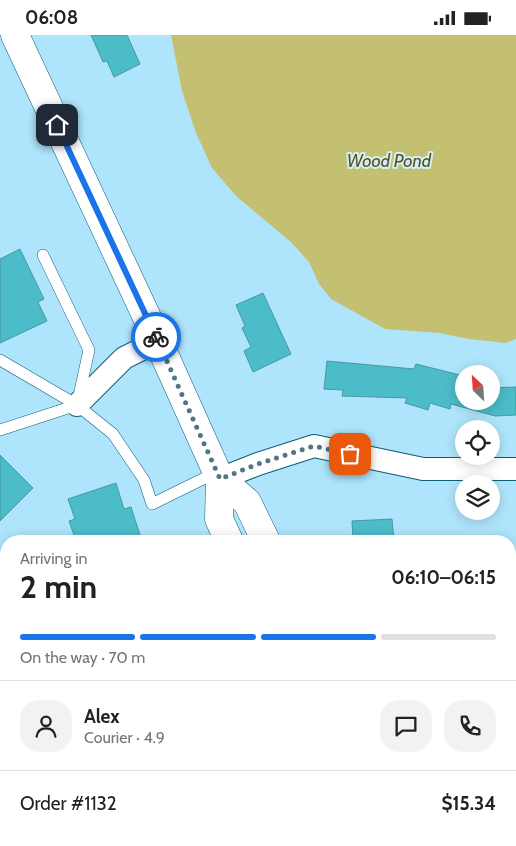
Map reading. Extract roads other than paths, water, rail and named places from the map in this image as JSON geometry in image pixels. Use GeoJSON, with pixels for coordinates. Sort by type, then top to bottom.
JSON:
{"type":"FeatureCollection","features":[{"type":"Feature","properties":{"kind":"main road"},"geometry":{"type":"LineString","coordinates":[[15,35],[158,341],[218,475],[219,519],[226,535]]}},
{"type":"Feature","properties":{"kind":"main road"},"geometry":{"type":"LineString","coordinates":[[218,475],[247,502],[263,535]]}},
{"type":"Feature","properties":{"kind":"street"},"geometry":{"type":"LineString","coordinates":[[78,405],[124,359],[158,341]]}},
{"type":"Feature","properties":{"kind":"street"},"geometry":{"type":"LineString","coordinates":[[218,475],[314,446],[423,469],[516,469]]}},
{"type":"Feature","properties":{"kind":"lane"},"geometry":{"type":"LineString","coordinates":[[43,255],[88,350],[78,405]]}},
{"type":"Feature","properties":{"kind":"lane"},"geometry":{"type":"LineString","coordinates":[[0,360],[78,405],[113,434],[144,480],[152,504],[218,475]]}},
{"type":"Feature","properties":{"kind":"lane"},"geometry":{"type":"LineString","coordinates":[[0,430],[78,405]]}},
{"type":"Feature","properties":{"kind":"water","name":"Wood Pond"},"geometry":{"type":"Polygon","coordinates":[[[171,35],[516,35],[516,339],[506,343],[469,339],[440,333],[385,329],[331,299],[319,284],[309,262],[292,243],[236,196],[212,168],[196,133],[182,91],[171,35]]]}}]}
